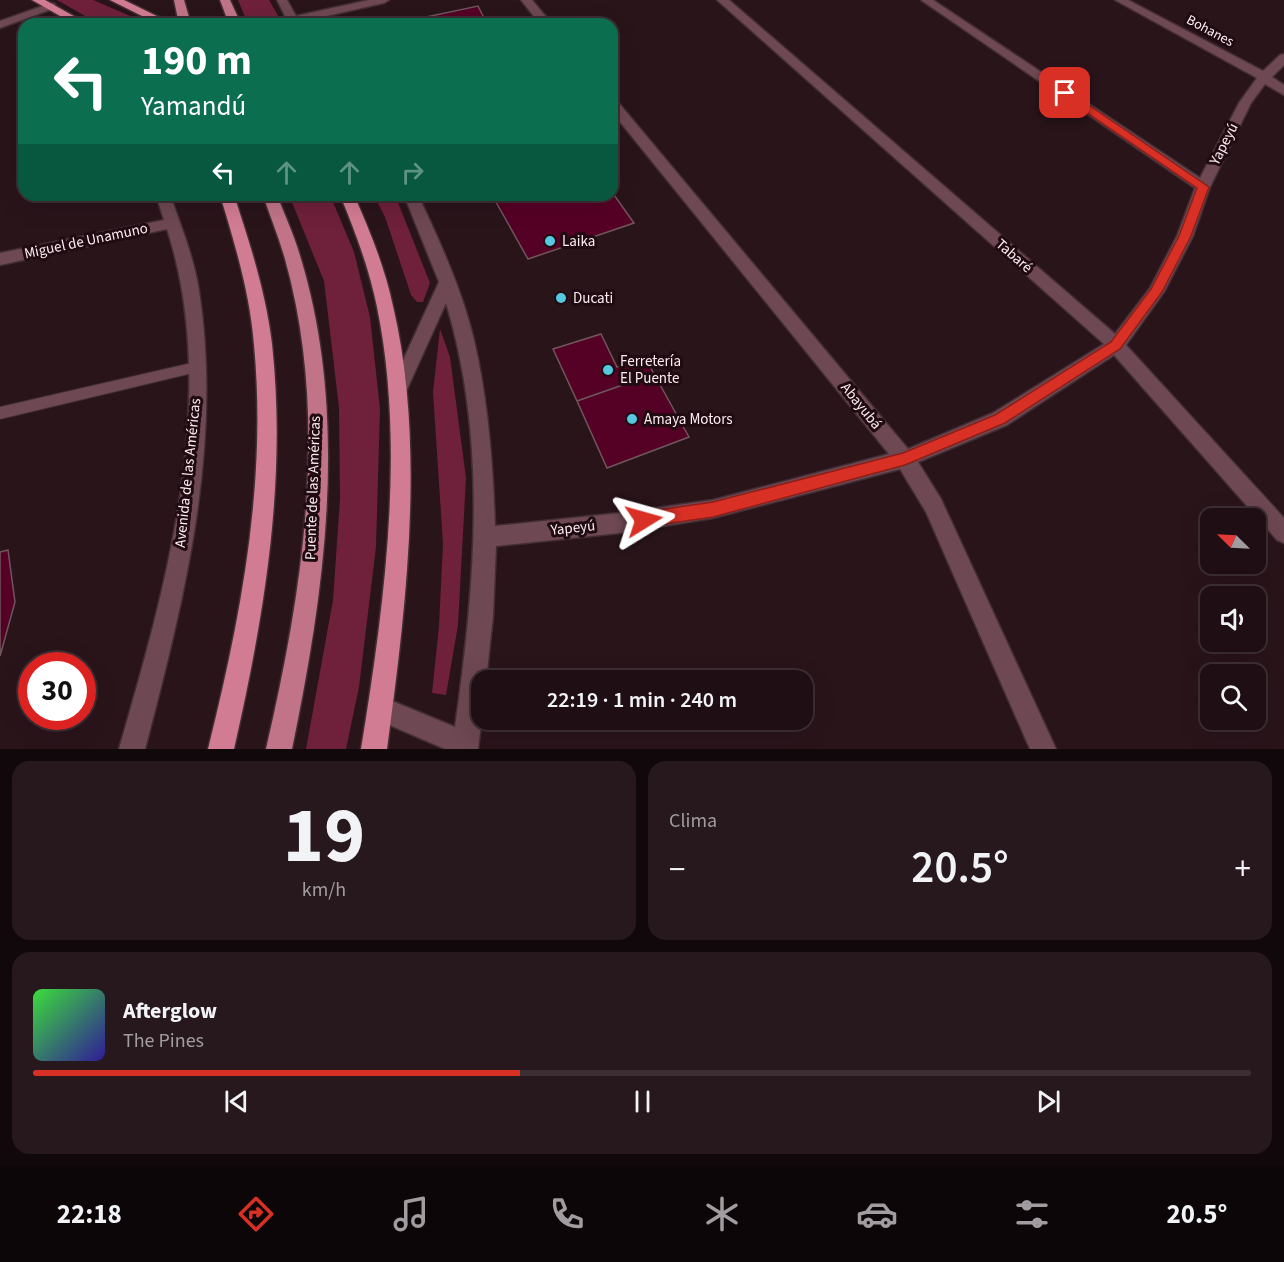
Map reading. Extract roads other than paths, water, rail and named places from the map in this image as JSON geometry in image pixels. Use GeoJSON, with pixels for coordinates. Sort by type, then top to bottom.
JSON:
{"type":"FeatureCollection","features":[{"type":"Feature","properties":{"kind":"highway"},"geometry":{"type":"LineString","coordinates":[[37,0],[72,18]]}},
{"type":"Feature","properties":{"kind":"highway"},"geometry":{"type":"LineString","coordinates":[[115,0],[154,18]]}},
{"type":"Feature","properties":{"kind":"highway"},"geometry":{"type":"LineString","coordinates":[[221,749],[233,700],[258,563],[267,469],[267,403],[263,343],[246,254],[229,201]]}},
{"type":"Feature","properties":{"kind":"highway"},"geometry":{"type":"LineString","coordinates":[[350,201],[364,235],[388,319],[398,391],[399,543],[381,708],[374,749]]}},
{"type":"Feature","properties":{"kind":"main road"},"geometry":{"type":"LineString","coordinates":[[179,0],[184,18]]}},
{"type":"Feature","properties":{"kind":"main road"},"geometry":{"type":"LineString","coordinates":[[225,0],[232,18]]}},
{"type":"Feature","properties":{"kind":"main road","name":"Puente de las Américas"},"geometry":{"type":"LineString","coordinates":[[273,201],[284,227],[299,274],[313,356],[317,454],[313,554],[306,609],[279,749]]}},
{"type":"Feature","properties":{"kind":"street"},"geometry":{"type":"LineString","coordinates":[[282,0],[292,18]]}},
{"type":"Feature","properties":{"kind":"street"},"geometry":{"type":"LineString","coordinates":[[310,18],[384,0]]}},
{"type":"Feature","properties":{"kind":"street"},"geometry":{"type":"LineString","coordinates":[[526,0],[541,18]]}},
{"type":"Feature","properties":{"kind":"street","name":"Tabaré"},"geometry":{"type":"LineString","coordinates":[[722,0],[1116,345],[1284,533]]}},
{"type":"Feature","properties":{"kind":"street"},"geometry":{"type":"LineString","coordinates":[[926,0],[1203,187]]}},
{"type":"Feature","properties":{"kind":"street","name":"Bohanes"},"geometry":{"type":"LineString","coordinates":[[1120,0],[1264,77],[1284,91]]}},
{"type":"Feature","properties":{"kind":"street"},"geometry":{"type":"LineString","coordinates":[[2,22],[51,6]]}},
{"type":"Feature","properties":{"kind":"street"},"geometry":{"type":"LineString","coordinates":[[2,22],[18,27]]}},
{"type":"Feature","properties":{"kind":"street","name":"Yapeyú"},"geometry":{"type":"LineString","coordinates":[[485,537],[621,523],[713,509],[905,459],[1000,419],[1116,345],[1156,292],[1185,236],[1203,187],[1245,103],[1264,77],[1284,58]]}},
{"type":"Feature","properties":{"kind":"street","name":"Abayubá"},"geometry":{"type":"LineString","coordinates":[[618,111],[905,459],[933,506],[1043,749]]}},
{"type":"Feature","properties":{"kind":"street","name":"Avenida de las Américas"},"geometry":{"type":"LineString","coordinates":[[132,749],[163,638],[177,569],[194,446],[196,368],[191,291],[183,255],[165,201]]}},
{"type":"Feature","properties":{"kind":"street"},"geometry":{"type":"LineString","coordinates":[[413,201],[447,283],[469,356],[480,441],[485,537],[479,643],[464,749]]}},
{"type":"Feature","properties":{"kind":"street","name":"Miguel de Unamuno"},"geometry":{"type":"LineString","coordinates":[[0,259],[173,223]]}},
{"type":"Feature","properties":{"kind":"street"},"geometry":{"type":"LineString","coordinates":[[398,391],[447,283]]}},
{"type":"Feature","properties":{"kind":"street"},"geometry":{"type":"LineString","coordinates":[[381,708],[451,738],[464,749]]}},
{"type":"Feature","properties":{"kind":"lane"},"geometry":{"type":"LineString","coordinates":[[0,412],[196,368]]}},
{"type":"Feature","properties":{"kind":"place","name":"Laika"},"geometry":{"type":"Point","coordinates":[550,241]}},
{"type":"Feature","properties":{"kind":"place","name":"Ducati"},"geometry":{"type":"Point","coordinates":[561,298]}},
{"type":"Feature","properties":{"kind":"place","name":"Ferretería El Puente"},"geometry":{"type":"Point","coordinates":[608,370]}},
{"type":"Feature","properties":{"kind":"place","name":"Amaya Motors"},"geometry":{"type":"Point","coordinates":[632,419]}}]}
